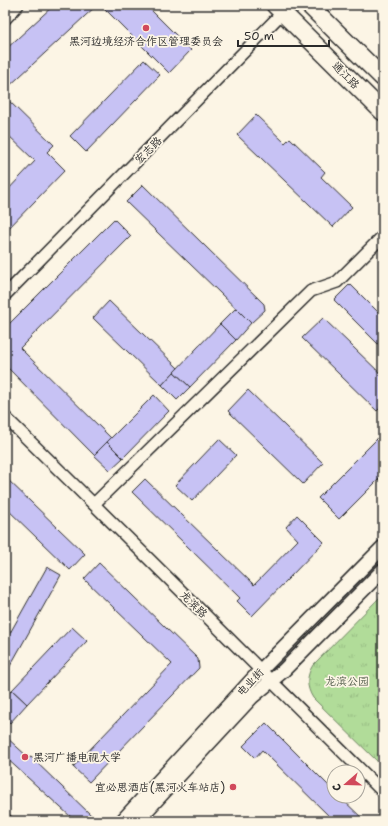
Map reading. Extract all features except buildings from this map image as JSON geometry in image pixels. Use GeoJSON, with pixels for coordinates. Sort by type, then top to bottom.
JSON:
{"type":"FeatureCollection","features":[{"type":"Feature","properties":{"kind":"main road"},"geometry":{"type":"LineString","coordinates":[[309,5],[383,78]]}},
{"type":"Feature","properties":{"kind":"main road","name":"通江路"},"geometry":{"type":"LineString","coordinates":[[283,8],[383,112]]}},
{"type":"Feature","properties":{"kind":"street"},"geometry":{"type":"LineString","coordinates":[[5,19],[18,5]]}},
{"type":"Feature","properties":{"kind":"street","name":"宏志路"},"geometry":{"type":"LineString","coordinates":[[5,295],[283,8]]}},
{"type":"Feature","properties":{"kind":"street"},"geometry":{"type":"LineString","coordinates":[[94,504],[311,291],[337,282],[383,236]]}},
{"type":"Feature","properties":{"kind":"street","name":"龙滨路"},"geometry":{"type":"LineString","coordinates":[[5,417],[383,792]]}},
{"type":"Feature","properties":{"kind":"street","name":"电业街"},"geometry":{"type":"LineString","coordinates":[[122,821],[260,671],[383,547]]}},
{"type":"Feature","properties":{"kind":"street","name":"电业街"},"geometry":{"type":"LineString","coordinates":[[137,821],[252,697],[271,682],[383,570]]}},
{"type":"Feature","properties":{"kind":"green space","name":"龙滨公园"},"geometry":{"type":"Polygon","coordinates":[[[383,594],[383,767],[313,698],[308,686],[308,677],[313,665],[383,594]]]}},
{"type":"Feature","properties":{"kind":"place","name":"黑河边境经济合作区管理委员会"},"geometry":{"type":"Point","coordinates":[146,28]}},
{"type":"Feature","properties":{"kind":"place","name":"黑河广播电视大学"},"geometry":{"type":"Point","coordinates":[25,757]}},
{"type":"Feature","properties":{"kind":"place","name":"宜必思酒店(黑河火车站店)"},"geometry":{"type":"Point","coordinates":[233,787]}}]}
